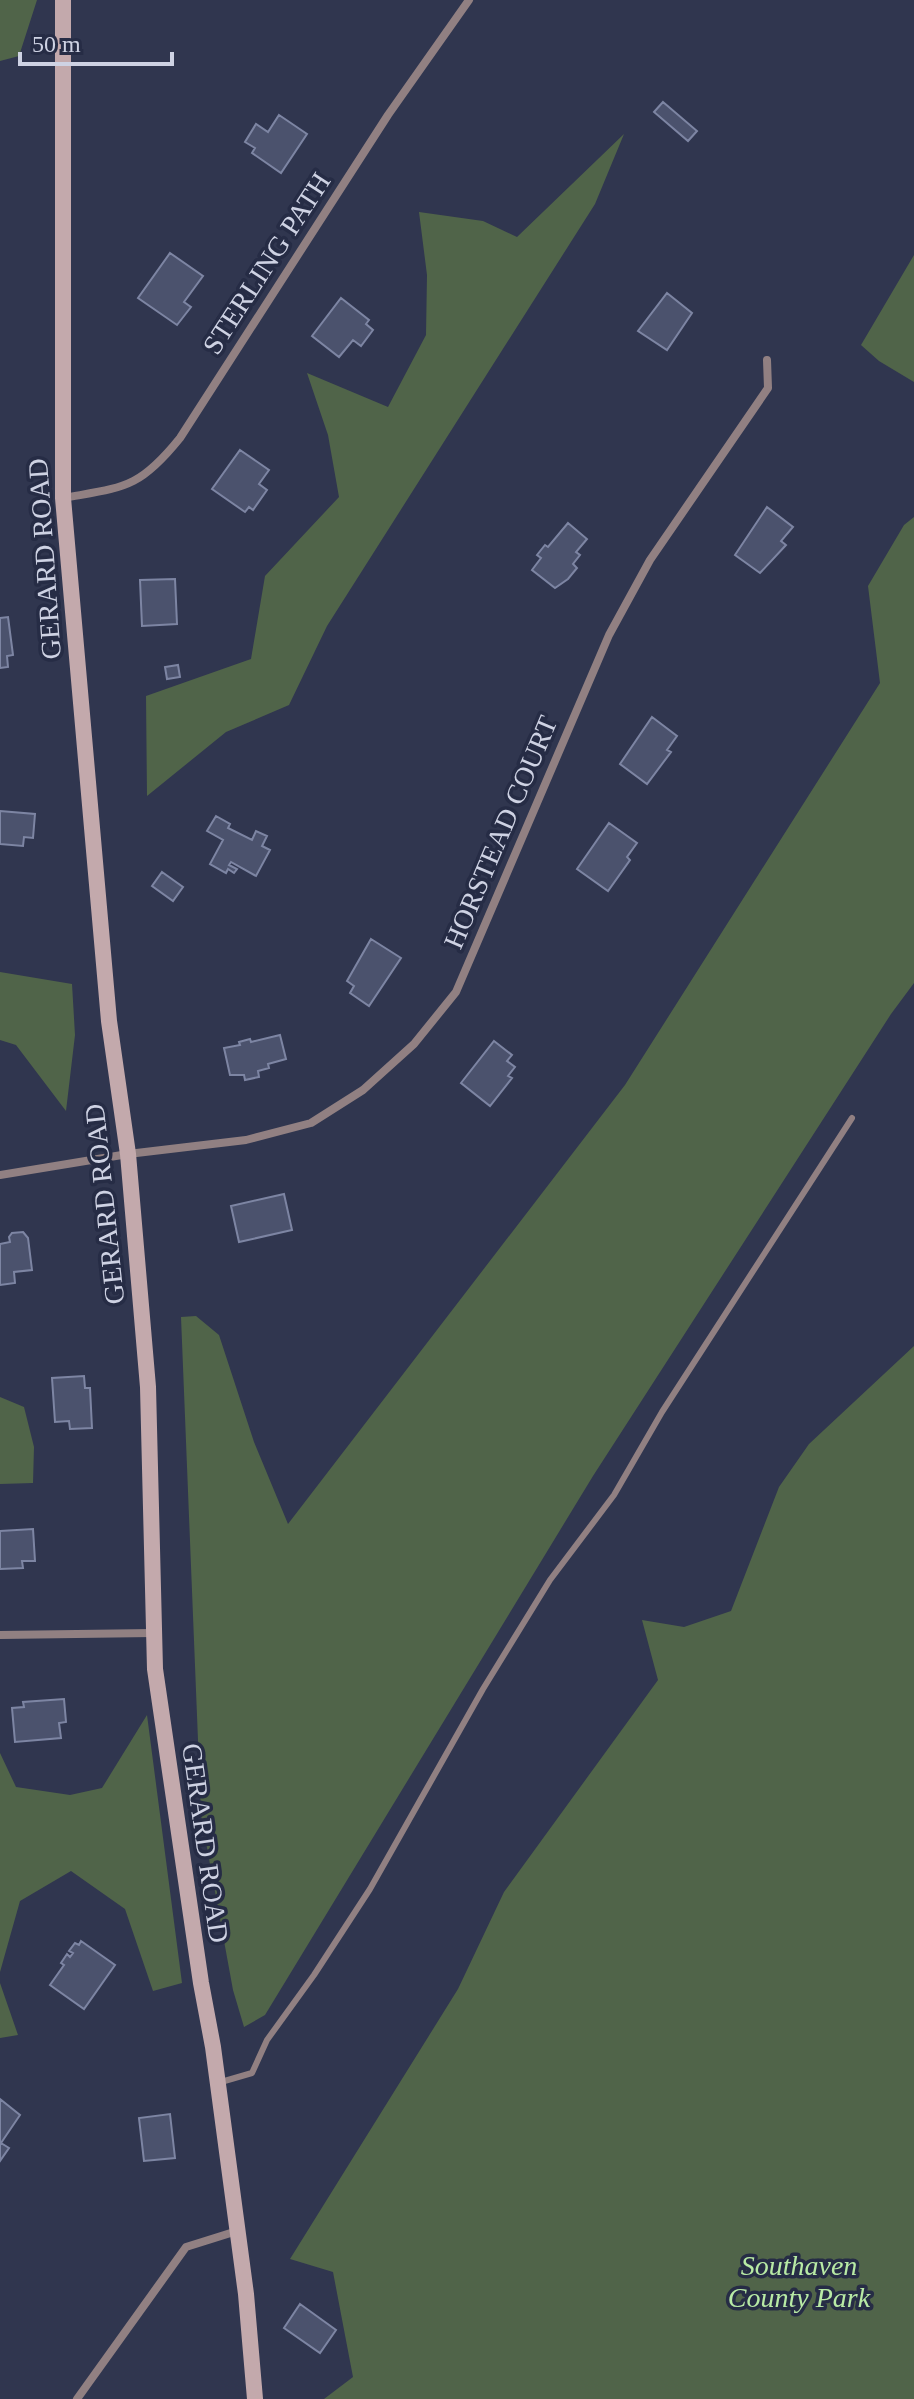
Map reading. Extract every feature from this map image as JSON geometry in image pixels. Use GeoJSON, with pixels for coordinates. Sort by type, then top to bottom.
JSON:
{"type":"FeatureCollection","features":[{"type":"Feature","properties":{"kind":"street","name":"GERARD ROAD"},"geometry":{"type":"LineString","coordinates":[[63,0],[63,498],[109,1021],[128,1154],[148,1387],[153,1633],[157,1685],[217,2083],[255,2399]]}},
{"type":"Feature","properties":{"kind":"street","name":"STERLING PATH"},"geometry":{"type":"LineString","coordinates":[[63,498],[125,487],[162,461],[180,438],[388,115],[469,0]]}},
{"type":"Feature","properties":{"kind":"street","name":"HORSTEAD COURT"},"geometry":{"type":"LineString","coordinates":[[0,1175],[128,1154],[246,1140],[311,1123],[363,1090],[414,1044],[456,992],[609,635],[650,560],[768,388],[767,360]]}},
{"type":"Feature","properties":{"kind":"street"},"geometry":{"type":"LineString","coordinates":[[0,1635],[153,1633]]}},
{"type":"Feature","properties":{"kind":"street"},"geometry":{"type":"LineString","coordinates":[[77,2399],[186,2247],[237,2231]]}},
{"type":"Feature","properties":{"kind":"lane"},"geometry":{"type":"LineString","coordinates":[[217,2083],[252,2073],[267,2040],[370,1889],[483,1689],[550,1580],[614,1495],[662,1412],[852,1118]]}},
{"type":"Feature","properties":{"kind":"green space"},"geometry":{"type":"Polygon","coordinates":[[[0,0],[37,0],[19,56],[0,61],[0,0]]]}},
{"type":"Feature","properties":{"kind":"green space"},"geometry":{"type":"Polygon","coordinates":[[[624,134],[595,204],[327,626],[289,705],[226,732],[147,796],[146,696],[251,659],[265,576],[339,497],[328,435],[307,373],[388,407],[426,335],[427,275],[419,212],[483,221],[517,237],[624,134]]]}},
{"type":"Feature","properties":{"kind":"green space"},"geometry":{"type":"Polygon","coordinates":[[[914,255],[914,382],[879,361],[861,345],[914,255]]]}},
{"type":"Feature","properties":{"kind":"green space"},"geometry":{"type":"Polygon","coordinates":[[[914,517],[914,983],[593,1476],[265,2015],[244,2027],[233,1990],[201,1815],[181,1317],[196,1316],[219,1335],[254,1442],[288,1524],[625,1085],[880,683],[868,586],[904,525],[914,517]]]}},
{"type":"Feature","properties":{"kind":"green space"},"geometry":{"type":"Polygon","coordinates":[[[0,972],[72,984],[75,1035],[66,1111],[16,1045],[0,1040],[0,972]]]}},
{"type":"Feature","properties":{"kind":"green space","name":"Southaven County Park"},"geometry":{"type":"Polygon","coordinates":[[[914,1346],[914,2399],[324,2399],[353,2377],[333,2272],[290,2259],[458,1989],[504,1892],[658,1680],[642,1620],[684,1627],[731,1611],[779,1487],[809,1444],[914,1346]]]}},
{"type":"Feature","properties":{"kind":"green space"},"geometry":{"type":"Polygon","coordinates":[[[0,1397],[24,1407],[34,1447],[33,1483],[0,1484],[0,1397]]]}},
{"type":"Feature","properties":{"kind":"green space"},"geometry":{"type":"Polygon","coordinates":[[[147,1715],[182,1983],[153,1991],[125,1909],[71,1871],[20,1901],[0,1972],[0,1753],[16,1787],[70,1795],[102,1788],[147,1715]]]}},
{"type":"Feature","properties":{"kind":"green space"},"geometry":{"type":"Polygon","coordinates":[[[0,1983],[18,2035],[0,2038],[0,1983]]]}},
{"type":"Feature","properties":{"kind":"building"},"geometry":{"type":"Polygon","coordinates":[[[663,102],[697,131],[688,141],[654,112],[663,102]]]}},
{"type":"Feature","properties":{"kind":"building"},"geometry":{"type":"Polygon","coordinates":[[[279,115],[307,134],[281,173],[252,153],[255,148],[245,142],[256,124],[268,132],[279,115]]]}},
{"type":"Feature","properties":{"kind":"building"},"geometry":{"type":"Polygon","coordinates":[[[170,253],[203,276],[184,302],[191,307],[177,325],[138,298],[170,253]]]}},
{"type":"Feature","properties":{"kind":"building"},"geometry":{"type":"Polygon","coordinates":[[[667,293],[692,313],[667,350],[638,331],[667,293]]]}},
{"type":"Feature","properties":{"kind":"building"},"geometry":{"type":"Polygon","coordinates":[[[341,298],[369,320],[366,324],[373,330],[361,346],[353,340],[339,357],[312,336],[341,298]]]}},
{"type":"Feature","properties":{"kind":"building"},"geometry":{"type":"Polygon","coordinates":[[[240,450],[269,470],[259,484],[267,490],[253,510],[249,507],[245,512],[212,489],[240,450]]]}},
{"type":"Feature","properties":{"kind":"building"},"geometry":{"type":"Polygon","coordinates":[[[767,507],[793,527],[781,541],[786,545],[760,573],[735,555],[767,507]]]}},
{"type":"Feature","properties":{"kind":"building"},"geometry":{"type":"Polygon","coordinates":[[[568,523],[587,539],[576,552],[580,555],[573,564],[577,568],[555,588],[532,570],[541,558],[537,555],[568,523]]]}},
{"type":"Feature","properties":{"kind":"building"},"geometry":{"type":"Polygon","coordinates":[[[175,579],[177,624],[142,626],[140,580],[175,579]]]}},
{"type":"Feature","properties":{"kind":"building"},"geometry":{"type":"Polygon","coordinates":[[[8,617],[13,655],[7,656],[8,667],[0,668],[0,618],[8,617]]]}},
{"type":"Feature","properties":{"kind":"building"},"geometry":{"type":"Polygon","coordinates":[[[178,665],[180,677],[167,679],[165,667],[178,665]]]}},
{"type":"Feature","properties":{"kind":"building"},"geometry":{"type":"Polygon","coordinates":[[[652,717],[677,736],[667,750],[671,752],[647,784],[620,764],[652,717]]]}},
{"type":"Feature","properties":{"kind":"building"},"geometry":{"type":"Polygon","coordinates":[[[0,811],[35,814],[33,838],[24,837],[23,846],[0,844],[0,811]]]}},
{"type":"Feature","properties":{"kind":"building"},"geometry":{"type":"Polygon","coordinates":[[[216,816],[230,824],[228,828],[252,840],[256,831],[267,836],[262,846],[270,850],[256,876],[231,862],[229,865],[237,869],[234,873],[228,869],[226,873],[210,864],[223,840],[207,831],[216,816]]]}},
{"type":"Feature","properties":{"kind":"building"},"geometry":{"type":"Polygon","coordinates":[[[609,823],[637,843],[627,857],[630,860],[608,891],[577,869],[609,823]]]}},
{"type":"Feature","properties":{"kind":"building"},"geometry":{"type":"Polygon","coordinates":[[[162,872],[183,887],[173,901],[152,886],[162,872]]]}},
{"type":"Feature","properties":{"kind":"building"},"geometry":{"type":"Polygon","coordinates":[[[371,939],[401,958],[369,1006],[350,993],[354,986],[347,981],[371,939]]]}},
{"type":"Feature","properties":{"kind":"building"},"geometry":{"type":"Polygon","coordinates":[[[280,1035],[286,1059],[268,1064],[269,1068],[258,1071],[259,1077],[245,1080],[244,1075],[230,1075],[224,1048],[250,1039],[251,1042],[280,1035]]]}},
{"type":"Feature","properties":{"kind":"building"},"geometry":{"type":"Polygon","coordinates":[[[494,1041],[512,1055],[507,1061],[515,1067],[508,1076],[512,1078],[490,1106],[461,1083],[494,1041]]]}},
{"type":"Feature","properties":{"kind":"building"},"geometry":{"type":"Polygon","coordinates":[[[284,1194],[292,1230],[239,1242],[231,1206],[284,1194]]]}},
{"type":"Feature","properties":{"kind":"building"},"geometry":{"type":"Polygon","coordinates":[[[23,1232],[28,1238],[32,1270],[14,1272],[15,1283],[0,1285],[0,1244],[10,1242],[12,1233],[23,1232]]]}},
{"type":"Feature","properties":{"kind":"building"},"geometry":{"type":"Polygon","coordinates":[[[84,1376],[85,1388],[90,1388],[92,1428],[70,1429],[69,1421],[55,1422],[52,1378],[84,1376]]]}},
{"type":"Feature","properties":{"kind":"building"},"geometry":{"type":"Polygon","coordinates":[[[33,1529],[35,1561],[22,1561],[23,1568],[0,1569],[0,1531],[33,1529]]]}},
{"type":"Feature","properties":{"kind":"building"},"geometry":{"type":"Polygon","coordinates":[[[64,1699],[66,1722],[59,1723],[61,1738],[15,1742],[12,1708],[24,1707],[23,1702],[64,1699]]]}},
{"type":"Feature","properties":{"kind":"building"},"geometry":{"type":"Polygon","coordinates":[[[81,1941],[115,1965],[84,2009],[50,1985],[64,1965],[61,1963],[67,1954],[70,1957],[73,1953],[69,1951],[81,1941]]]}},
{"type":"Feature","properties":{"kind":"building"},"geometry":{"type":"Polygon","coordinates":[[[0,2099],[20,2115],[1,2143],[9,2148],[0,2161],[0,2099]]]}},
{"type":"Feature","properties":{"kind":"building"},"geometry":{"type":"Polygon","coordinates":[[[170,2114],[175,2158],[144,2161],[139,2118],[170,2114]]]}},
{"type":"Feature","properties":{"kind":"building"},"geometry":{"type":"Polygon","coordinates":[[[300,2304],[336,2330],[320,2353],[284,2328],[300,2304]]]}}]}
